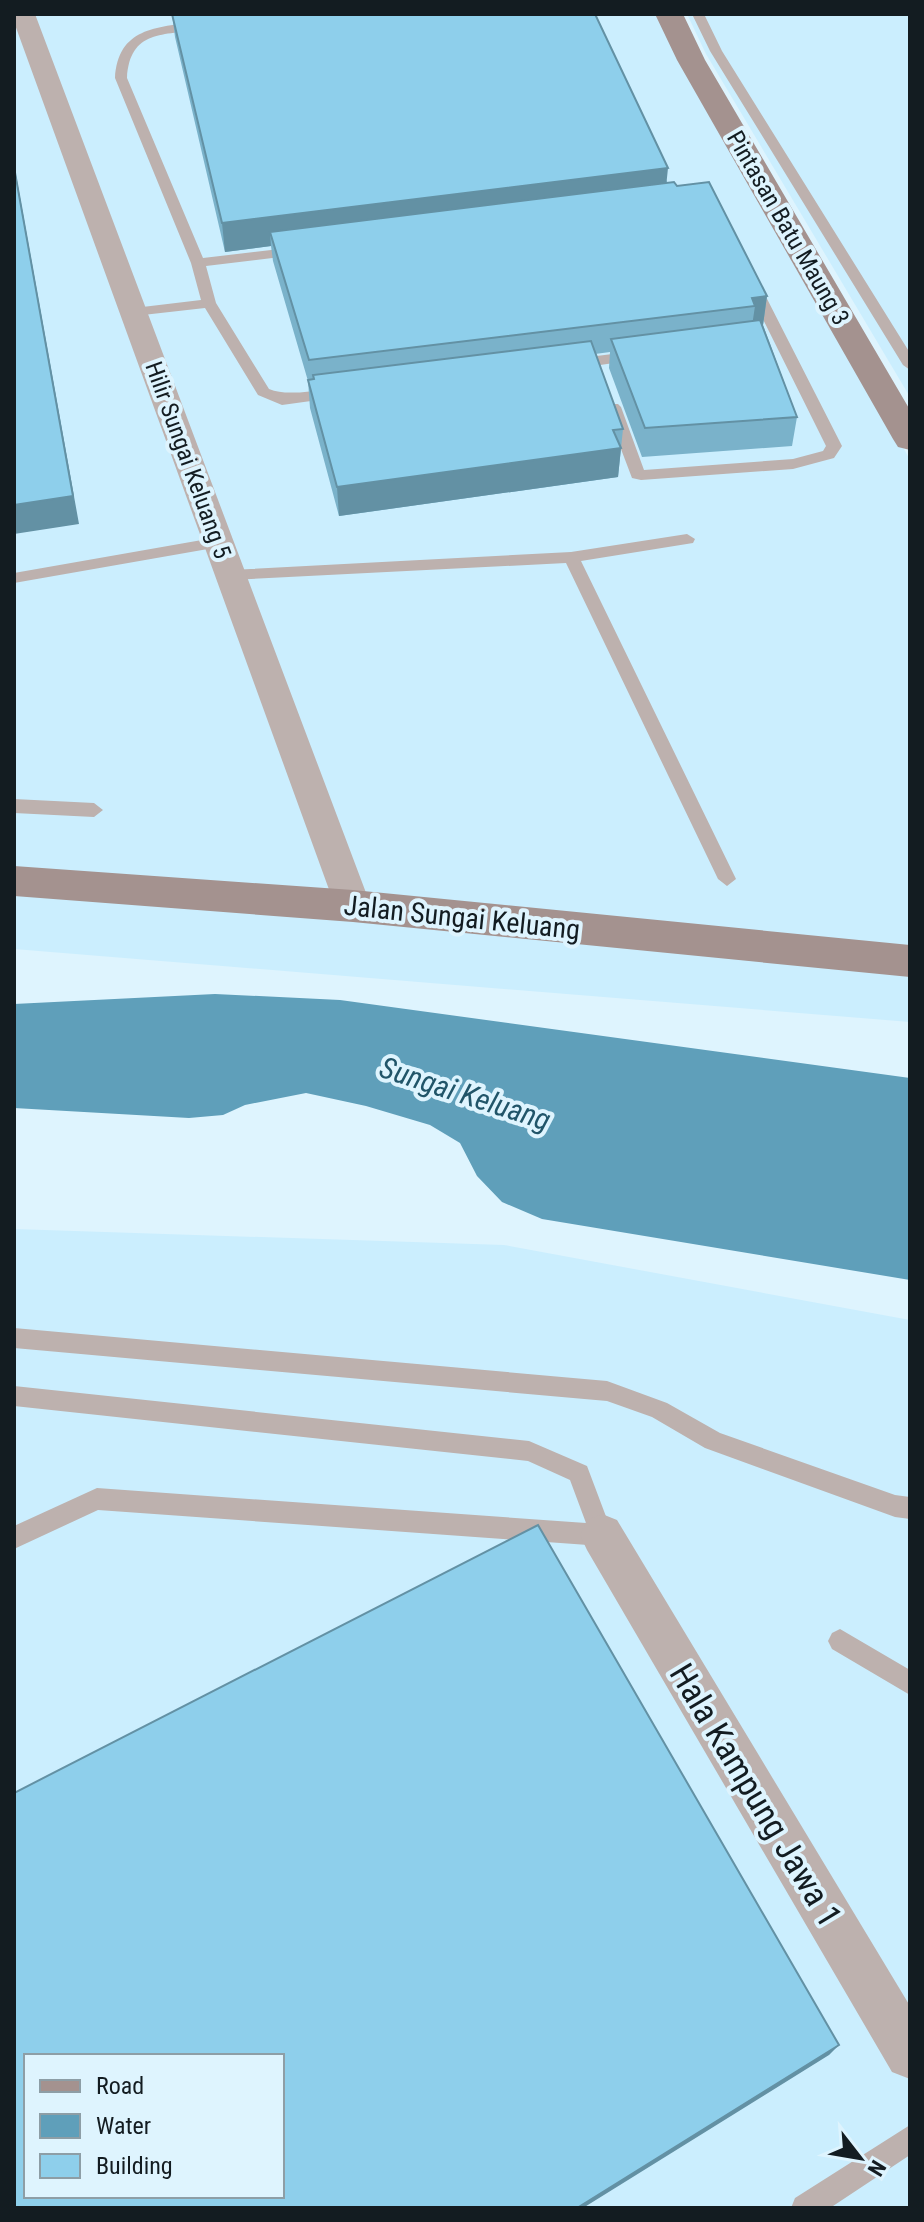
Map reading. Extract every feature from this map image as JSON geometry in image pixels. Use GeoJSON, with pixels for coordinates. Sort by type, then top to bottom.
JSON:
{"type":"FeatureCollection","features":[{"type":"Feature","properties":{"kind":"street","name":"Hilir Sungai Keluang 5"},"geometry":{"type":"LineString","coordinates":[[23,14],[353,906]]}},
{"type":"Feature","properties":{"kind":"street","name":"Pintasan Batu Maung 3"},"geometry":{"type":"LineString","coordinates":[[669,14],[691,60],[910,439]]}},
{"type":"Feature","properties":{"kind":"street","name":"Jalan Sungai Keluang"},"geometry":{"type":"LineString","coordinates":[[14,881],[353,906],[910,961]]}},
{"type":"Feature","properties":{"kind":"street","name":"Hala Kampung Jawa 1"},"geometry":{"type":"LineString","coordinates":[[602,1535],[910,2054]]}},
{"type":"Feature","properties":{"kind":"lane"},"geometry":{"type":"LineString","coordinates":[[698,14],[716,51],[910,365]]}},
{"type":"Feature","properties":{"kind":"lane"},"geometry":{"type":"LineString","coordinates":[[218,24],[160,30],[142,36],[128,47],[120,61],[121,78],[198,263],[209,303],[263,392],[272,398],[291,400],[346,393]]}},
{"type":"Feature","properties":{"kind":"lane"},"geometry":{"type":"LineString","coordinates":[[198,263],[307,249]]}},
{"type":"Feature","properties":{"kind":"lane"},"geometry":{"type":"LineString","coordinates":[[602,375],[638,474],[793,464],[829,455],[834,446],[772,339],[747,273]]}},
{"type":"Feature","properties":{"kind":"lane"},"geometry":{"type":"LineString","coordinates":[[134,312],[209,303]]}},
{"type":"Feature","properties":{"kind":"lane"},"geometry":{"type":"LineString","coordinates":[[549,367],[602,375],[657,353]]}},
{"type":"Feature","properties":{"kind":"lane"},"geometry":{"type":"LineString","coordinates":[[231,575],[571,557],[687,539]]}},
{"type":"Feature","properties":{"kind":"lane"},"geometry":{"type":"LineString","coordinates":[[14,578],[219,542]]}},
{"type":"Feature","properties":{"kind":"lane"},"geometry":{"type":"LineString","coordinates":[[571,557],[727,879]]}},
{"type":"Feature","properties":{"kind":"lane"},"geometry":{"type":"LineString","coordinates":[[14,806],[94,810]]}},
{"type":"Feature","properties":{"kind":"lane"},"geometry":{"type":"LineString","coordinates":[[14,1338],[607,1391],[659,1410],[713,1441],[895,1506],[910,1508]]}},
{"type":"Feature","properties":{"kind":"lane"},"geometry":{"type":"LineString","coordinates":[[14,1396],[529,1451],[579,1473],[602,1535],[97,1499],[14,1538]]}},
{"type":"Feature","properties":{"kind":"lane"},"geometry":{"type":"LineString","coordinates":[[840,1641],[910,1683]]}},
{"type":"Feature","properties":{"kind":"lane"},"geometry":{"type":"LineString","coordinates":[[805,2208],[910,2139]]}},
{"type":"Feature","properties":{"kind":"shaded area"},"geometry":{"type":"Polygon","coordinates":[[[14,14],[665,14],[910,460],[910,1022],[14,949],[14,14]]]}},
{"type":"Feature","properties":{"kind":"shaded area"},"geometry":{"type":"Polygon","coordinates":[[[687,14],[910,14],[910,397],[706,54],[687,14]]]}},
{"type":"Feature","properties":{"kind":"shaded area"},"geometry":{"type":"Polygon","coordinates":[[[14,1229],[504,1245],[910,1320],[910,2208],[14,2208],[14,1229]]]}},
{"type":"Feature","properties":{"kind":"water","name":"Sungai Keluang"},"geometry":{"type":"Polygon","coordinates":[[[215,994],[340,1000],[910,1078],[910,1280],[542,1219],[502,1202],[477,1176],[460,1143],[430,1125],[366,1106],[306,1093],[245,1105],[223,1115],[189,1118],[14,1108],[14,1004],[215,994]]]}},
{"type":"Feature","properties":{"kind":"building"},"geometry":{"type":"Polygon","coordinates":[[[172,14],[595,14],[668,168],[222,223],[172,14]]]}},
{"type":"Feature","properties":{"kind":"building"},"geometry":{"type":"Polygon","coordinates":[[[14,167],[73,496],[14,505],[14,167]]]}},
{"type":"Feature","properties":{"kind":"building"},"geometry":{"type":"Polygon","coordinates":[[[674,182],[677,186],[709,182],[767,296],[752,298],[755,306],[309,360],[270,232],[674,182]]]}},
{"type":"Feature","properties":{"kind":"building"},"geometry":{"type":"Polygon","coordinates":[[[760,320],[797,417],[645,428],[611,339],[760,320]]]}},
{"type":"Feature","properties":{"kind":"building"},"geometry":{"type":"Polygon","coordinates":[[[591,341],[623,429],[613,430],[621,448],[337,487],[308,380],[314,379],[313,375],[591,341]]]}},
{"type":"Feature","properties":{"kind":"building"},"geometry":{"type":"Polygon","coordinates":[[[538,1525],[839,2045],[577,2208],[14,2208],[14,1793],[538,1525]]]}}]}
